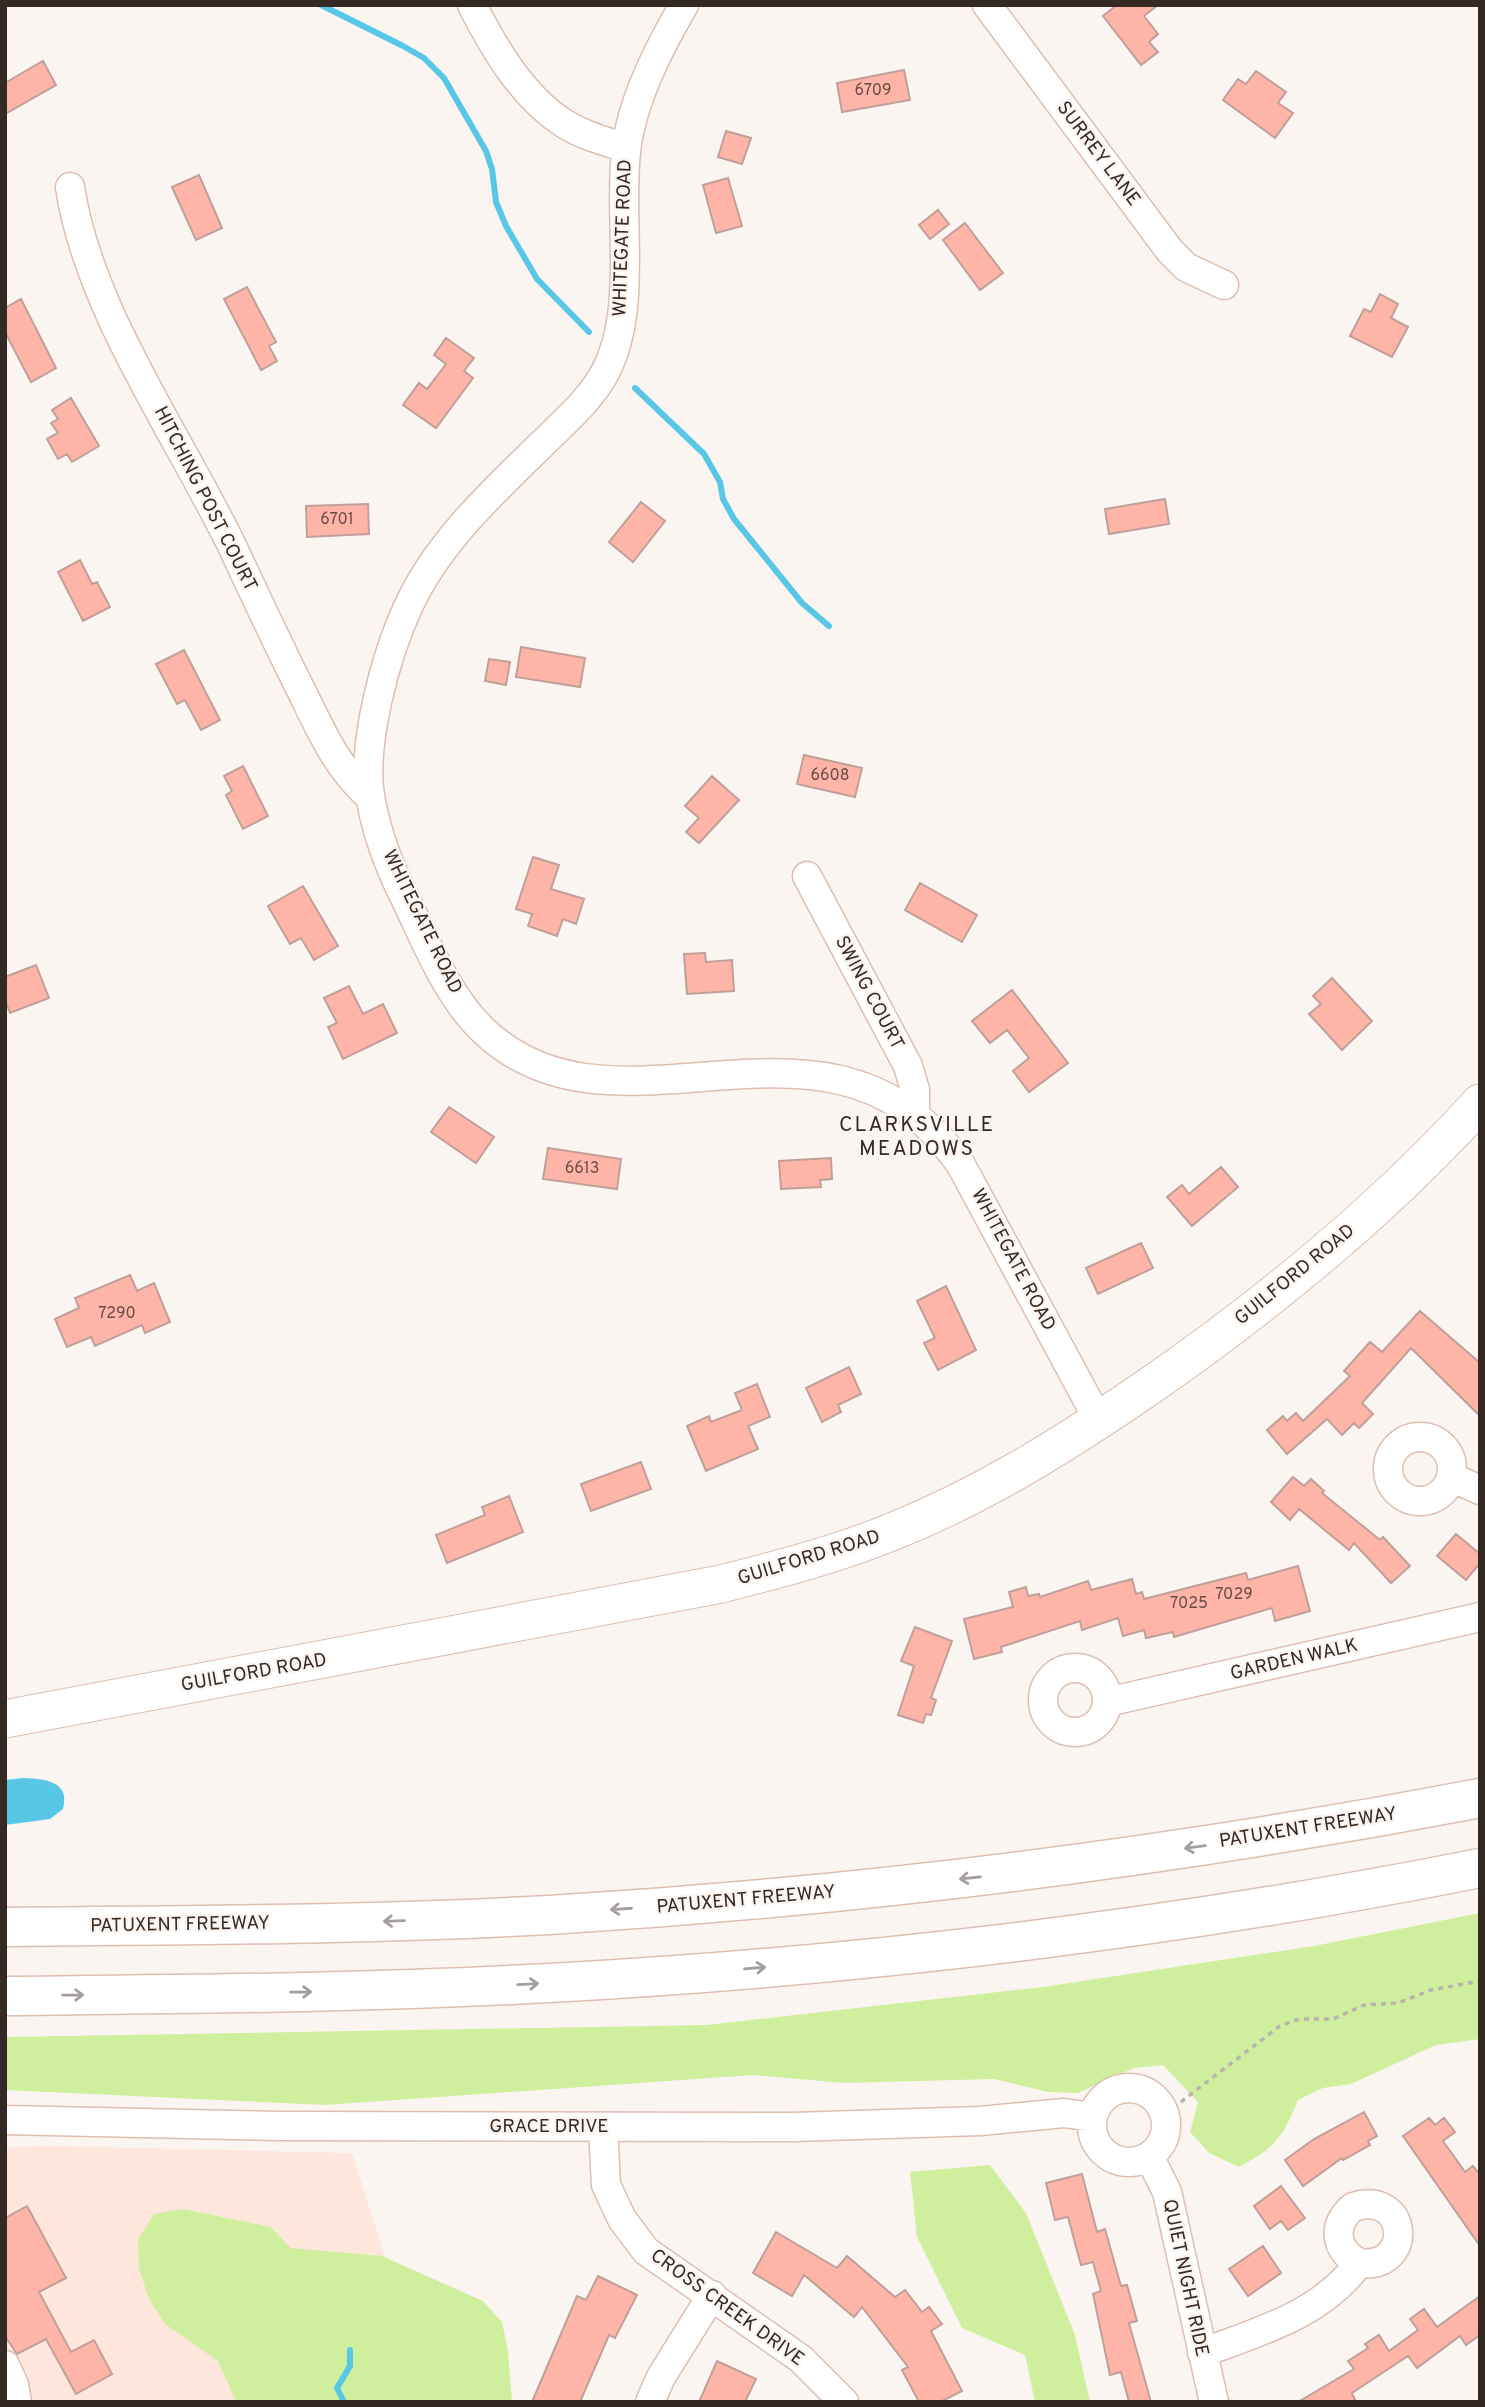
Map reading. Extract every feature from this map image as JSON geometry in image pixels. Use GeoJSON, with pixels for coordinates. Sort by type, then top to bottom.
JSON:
{"type":"FeatureCollection","features":[{"type":"Feature","properties":{"kind":"highway","name":"PATUXENT FREEWAY"},"geometry":{"type":"LineString","coordinates":[[5,1927],[267,1924],[493,1917],[837,1892],[1013,1873],[1214,1844],[1480,1798]]}},
{"type":"Feature","properties":{"kind":"highway"},"geometry":{"type":"LineString","coordinates":[[5,1996],[407,1990],[684,1975],[1018,1943],[1219,1914],[1480,1868]]}},
{"type":"Feature","properties":{"kind":"main road","name":"GUILFORD ROAD"},"geometry":{"type":"LineString","coordinates":[[5,1719],[439,1639],[781,1569],[837,1553],[940,1511],[1041,1458],[1099,1421],[1259,1307],[1345,1236],[1428,1158],[1480,1103]]}},
{"type":"Feature","properties":{"kind":"street"},"geometry":{"type":"LineString","coordinates":[[472,5],[507,65],[547,110],[587,135],[626,148]]}},
{"type":"Feature","properties":{"kind":"street","name":"WHITEGATE ROAD"},"geometry":{"type":"LineString","coordinates":[[684,5],[647,79],[626,148],[623,307],[611,359],[588,397],[453,537],[429,569],[411,601],[385,669],[376,710],[370,797],[384,850],[434,957],[482,1031],[531,1062],[559,1072],[603,1079],[784,1071],[818,1074],[887,1096],[915,1114],[941,1136],[961,1165],[1099,1421]]}},
{"type":"Feature","properties":{"kind":"street","name":"SURREY LANE"},"geometry":{"type":"LineString","coordinates":[[987,5],[1170,251],[1185,267],[1224,285]]}},
{"type":"Feature","properties":{"kind":"street","name":"HITCHING POST COURT"},"geometry":{"type":"LineString","coordinates":[[70,187],[85,256],[117,326],[233,548],[336,761],[370,797]]}},
{"type":"Feature","properties":{"kind":"street","name":"SWING COURT"},"geometry":{"type":"LineString","coordinates":[[807,876],[908,1066],[915,1090],[915,1114]]}},
{"type":"Feature","properties":{"kind":"street"},"geometry":{"type":"LineString","coordinates":[[1451,1477],[1480,1490]]}},
{"type":"Feature","properties":{"kind":"street","name":"GARDEN WALK"},"geometry":{"type":"LineString","coordinates":[[1107,1702],[1480,1617]]}},
{"type":"Feature","properties":{"kind":"street"},"geometry":{"type":"LineString","coordinates":[[1130,2087],[1152,2095],[1166,2114],[1166,2133],[1161,2144],[1149,2157],[1130,2163],[1118,2161],[1105,2154],[1096,2143],[1091,2129],[1096,2106],[1106,2095],[1130,2087]]}},
{"type":"Feature","properties":{"kind":"street","name":"GRACE DRIVE"},"geometry":{"type":"LineString","coordinates":[[5,2120],[282,2126],[603,2127],[952,2123],[1064,2113],[1093,2117]]}},
{"type":"Feature","properties":{"kind":"street","name":"CROSS CREEK DRIVE"},"geometry":{"type":"LineString","coordinates":[[603,2127],[606,2185],[622,2219],[646,2251],[801,2359],[844,2402]]}},
{"type":"Feature","properties":{"kind":"street","name":"QUIET NIGHT RIDE"},"geometry":{"type":"LineString","coordinates":[[1149,2157],[1167,2192],[1213,2402]]}},
{"type":"Feature","properties":{"kind":"street"},"geometry":{"type":"LineString","coordinates":[[1202,2353],[1314,2307],[1347,2279],[1359,2263]]}},
{"type":"Feature","properties":{"kind":"street"},"geometry":{"type":"LineString","coordinates":[[650,2402],[661,2377],[712,2295]]}},
{"type":"Feature","properties":{"kind":"street"},"geometry":{"type":"LineString","coordinates":[[5,2365],[15,2385],[17,2402]]}},
{"type":"Feature","properties":{"kind":"path"},"geometry":{"type":"LineString","coordinates":[[1166,2114],[1280,2026],[1299,2018],[1333,2019],[1364,2005],[1398,2003],[1431,1990],[1480,1981]]}},
{"type":"Feature","properties":{"kind":"shaded area"},"geometry":{"type":"Polygon","coordinates":[[[5,2147],[352,2153],[431,2402],[5,2402],[5,2147]]]}},
{"type":"Feature","properties":{"kind":"green space"},"geometry":{"type":"Polygon","coordinates":[[[1480,1913],[1480,2039],[1436,2045],[1351,2084],[1323,2088],[1298,2100],[1288,2123],[1270,2147],[1239,2167],[1209,2153],[1190,2132],[1198,2102],[1163,2065],[1134,2068],[1078,2093],[1048,2092],[994,2079],[844,2083],[753,2075],[325,2105],[5,2090],[5,2037],[706,2025],[1043,1987],[1314,1946],[1480,1913]]]}},
{"type":"Feature","properties":{"kind":"green space"},"geometry":{"type":"Polygon","coordinates":[[[990,2165],[1026,2213],[1075,2335],[1090,2402],[1035,2402],[1025,2355],[962,2328],[917,2237],[910,2172],[990,2165]]]}},
{"type":"Feature","properties":{"kind":"green space"},"geometry":{"type":"Polygon","coordinates":[[[183,2209],[271,2227],[291,2248],[382,2256],[483,2301],[502,2322],[508,2351],[512,2402],[236,2402],[218,2361],[165,2324],[149,2299],[139,2269],[138,2239],[154,2214],[183,2209]]]}},
{"type":"Feature","properties":{"kind":"water"},"geometry":{"type":"Polygon","coordinates":[[[23,1778],[54,1783],[63,1792],[63,1809],[50,1819],[5,1825],[5,1780],[23,1778]]]}},
{"type":"Feature","properties":{"kind":"building"},"geometry":{"type":"Polygon","coordinates":[[[1117,5],[1158,5],[1144,16],[1158,34],[1149,42],[1158,52],[1141,65],[1103,16],[1117,5]]]}},
{"type":"Feature","properties":{"kind":"building"},"geometry":{"type":"Polygon","coordinates":[[[43,61],[56,85],[5,114],[5,83],[43,61]]]}},
{"type":"Feature","properties":{"kind":"building"},"geometry":{"type":"Polygon","coordinates":[[[904,70],[910,100],[842,112],[837,83],[904,70]]]}},
{"type":"Feature","properties":{"kind":"building"},"geometry":{"type":"Polygon","coordinates":[[[1256,71],[1286,92],[1278,103],[1293,113],[1275,138],[1223,100],[1238,79],[1246,84],[1256,71]]]}},
{"type":"Feature","properties":{"kind":"building"},"geometry":{"type":"Polygon","coordinates":[[[726,131],[751,138],[742,164],[718,157],[726,131]]]}},
{"type":"Feature","properties":{"kind":"building"},"geometry":{"type":"Polygon","coordinates":[[[199,175],[222,228],[196,240],[172,187],[199,175]]]}},
{"type":"Feature","properties":{"kind":"building"},"geometry":{"type":"Polygon","coordinates":[[[728,178],[742,226],[716,233],[703,185],[728,178]]]}},
{"type":"Feature","properties":{"kind":"building"},"geometry":{"type":"Polygon","coordinates":[[[938,210],[949,224],[930,239],[919,225],[938,210]]]}},
{"type":"Feature","properties":{"kind":"building"},"geometry":{"type":"Polygon","coordinates":[[[965,223],[1003,273],[980,290],[943,240],[965,223]]]}},
{"type":"Feature","properties":{"kind":"building"},"geometry":{"type":"Polygon","coordinates":[[[247,287],[276,342],[269,346],[277,361],[261,370],[224,299],[247,287]]]}},
{"type":"Feature","properties":{"kind":"building"},"geometry":{"type":"Polygon","coordinates":[[[1380,294],[1398,304],[1391,318],[1408,327],[1392,357],[1350,336],[1364,309],[1371,312],[1380,294]]]}},
{"type":"Feature","properties":{"kind":"building"},"geometry":{"type":"Polygon","coordinates":[[[21,299],[56,368],[31,382],[5,332],[5,308],[21,299]]]}},
{"type":"Feature","properties":{"kind":"building"},"geometry":{"type":"Polygon","coordinates":[[[446,338],[474,358],[464,371],[473,378],[436,428],[403,405],[419,383],[427,389],[446,364],[434,355],[446,338]]]}},
{"type":"Feature","properties":{"kind":"building"},"geometry":{"type":"Polygon","coordinates":[[[71,398],[99,446],[72,462],[67,454],[58,459],[47,439],[58,433],[51,423],[58,419],[52,410],[71,398]]]}},
{"type":"Feature","properties":{"kind":"building"},"geometry":{"type":"Polygon","coordinates":[[[1165,499],[1169,524],[1109,534],[1105,509],[1165,499]]]}},
{"type":"Feature","properties":{"kind":"building"},"geometry":{"type":"Polygon","coordinates":[[[641,502],[665,521],[633,562],[609,542],[641,502]]]}},
{"type":"Feature","properties":{"kind":"building"},"geometry":{"type":"Polygon","coordinates":[[[368,504],[369,534],[307,537],[306,506],[368,504]]]}},
{"type":"Feature","properties":{"kind":"building"},"geometry":{"type":"Polygon","coordinates":[[[80,560],[92,584],[97,582],[110,607],[83,621],[58,572],[80,560]]]}},
{"type":"Feature","properties":{"kind":"building"},"geometry":{"type":"Polygon","coordinates":[[[521,647],[585,658],[580,687],[516,677],[521,647]]]}},
{"type":"Feature","properties":{"kind":"building"},"geometry":{"type":"Polygon","coordinates":[[[184,650],[220,720],[201,730],[185,700],[177,704],[156,664],[184,650]]]}},
{"type":"Feature","properties":{"kind":"building"},"geometry":{"type":"Polygon","coordinates":[[[489,659],[510,662],[506,685],[485,681],[489,659]]]}},
{"type":"Feature","properties":{"kind":"building"},"geometry":{"type":"Polygon","coordinates":[[[804,755],[862,768],[855,797],[797,784],[804,755]]]}},
{"type":"Feature","properties":{"kind":"building"},"geometry":{"type":"Polygon","coordinates":[[[243,766],[268,816],[243,829],[226,795],[232,791],[224,776],[243,766]]]}},
{"type":"Feature","properties":{"kind":"building"},"geometry":{"type":"Polygon","coordinates":[[[712,776],[739,800],[699,843],[686,832],[699,818],[685,806],[712,776]]]}},
{"type":"Feature","properties":{"kind":"building"},"geometry":{"type":"Polygon","coordinates":[[[533,857],[559,865],[551,889],[584,899],[576,924],[563,919],[557,936],[528,926],[532,914],[516,909],[533,857]]]}},
{"type":"Feature","properties":{"kind":"building"},"geometry":{"type":"Polygon","coordinates":[[[920,883],[977,915],[962,942],[905,910],[920,883]]]}},
{"type":"Feature","properties":{"kind":"building"},"geometry":{"type":"Polygon","coordinates":[[[303,886],[338,946],[314,960],[301,938],[290,944],[268,906],[303,886]]]}},
{"type":"Feature","properties":{"kind":"building"},"geometry":{"type":"Polygon","coordinates":[[[705,953],[706,962],[732,960],[734,991],[687,994],[684,954],[705,953]]]}},
{"type":"Feature","properties":{"kind":"building"},"geometry":{"type":"Polygon","coordinates":[[[36,965],[49,998],[10,1013],[5,1000],[5,977],[36,965]]]}},
{"type":"Feature","properties":{"kind":"building"},"geometry":{"type":"Polygon","coordinates":[[[1332,978],[1372,1021],[1342,1050],[1309,1014],[1321,1004],[1313,996],[1332,978]]]}},
{"type":"Feature","properties":{"kind":"building"},"geometry":{"type":"Polygon","coordinates":[[[349,986],[363,1014],[383,1004],[397,1033],[343,1059],[328,1027],[337,1023],[324,998],[349,986]]]}},
{"type":"Feature","properties":{"kind":"building"},"geometry":{"type":"Polygon","coordinates":[[[1012,990],[1068,1063],[1029,1092],[1013,1071],[1029,1058],[1007,1030],[990,1043],[972,1021],[1012,990]]]}},
{"type":"Feature","properties":{"kind":"building"},"geometry":{"type":"Polygon","coordinates":[[[449,1107],[494,1137],[476,1163],[431,1132],[449,1107]]]}},
{"type":"Feature","properties":{"kind":"building"},"geometry":{"type":"Polygon","coordinates":[[[548,1148],[621,1159],[617,1189],[543,1179],[548,1148]]]}},
{"type":"Feature","properties":{"kind":"building"},"geometry":{"type":"Polygon","coordinates":[[[831,1158],[832,1179],[820,1180],[821,1187],[781,1189],[779,1161],[831,1158]]]}},
{"type":"Feature","properties":{"kind":"building"},"geometry":{"type":"Polygon","coordinates":[[[1221,1167],[1238,1187],[1192,1226],[1167,1197],[1182,1185],[1189,1194],[1221,1167]]]}},
{"type":"Feature","properties":{"kind":"building"},"geometry":{"type":"Polygon","coordinates":[[[1141,1243],[1153,1268],[1098,1294],[1086,1268],[1141,1243]]]}},
{"type":"Feature","properties":{"kind":"building"},"geometry":{"type":"Polygon","coordinates":[[[130,1275],[137,1291],[154,1283],[170,1322],[145,1333],[142,1325],[95,1346],[91,1337],[67,1347],[55,1319],[79,1308],[75,1298],[130,1275]]]}},
{"type":"Feature","properties":{"kind":"building"},"geometry":{"type":"Polygon","coordinates":[[[946,1286],[976,1350],[938,1370],[924,1343],[935,1338],[917,1301],[946,1286]]]}},
{"type":"Feature","properties":{"kind":"building"},"geometry":{"type":"Polygon","coordinates":[[[1420,1311],[1480,1363],[1480,1416],[1411,1348],[1362,1403],[1373,1414],[1359,1428],[1354,1423],[1342,1435],[1327,1419],[1287,1454],[1267,1430],[1283,1416],[1287,1421],[1296,1413],[1303,1421],[1350,1376],[1344,1371],[1370,1342],[1382,1352],[1420,1311]]]}},
{"type":"Feature","properties":{"kind":"building"},"geometry":{"type":"Polygon","coordinates":[[[849,1367],[861,1394],[838,1405],[841,1412],[822,1422],[806,1388],[849,1367]]]}},
{"type":"Feature","properties":{"kind":"building"},"geometry":{"type":"Polygon","coordinates":[[[757,1384],[770,1417],[748,1426],[758,1449],[706,1471],[687,1426],[709,1416],[711,1422],[742,1410],[735,1393],[757,1384]]]}},
{"type":"Feature","properties":{"kind":"building"},"geometry":{"type":"Polygon","coordinates":[[[641,1462],[651,1489],[591,1511],[581,1484],[641,1462]]]}},
{"type":"Feature","properties":{"kind":"building"},"geometry":{"type":"Polygon","coordinates":[[[1293,1477],[1304,1486],[1311,1479],[1324,1491],[1322,1493],[1380,1540],[1383,1537],[1410,1566],[1391,1583],[1354,1543],[1349,1550],[1299,1509],[1290,1520],[1271,1502],[1293,1477]]]}},
{"type":"Feature","properties":{"kind":"building"},"geometry":{"type":"Polygon","coordinates":[[[509,1496],[523,1532],[447,1563],[436,1535],[485,1515],[482,1507],[509,1496]]]}},
{"type":"Feature","properties":{"kind":"building"},"geometry":{"type":"Polygon","coordinates":[[[1456,1534],[1480,1554],[1480,1563],[1466,1580],[1437,1556],[1456,1534]]]}},
{"type":"Feature","properties":{"kind":"building"},"geometry":{"type":"Polygon","coordinates":[[[1298,1566],[1310,1611],[1275,1621],[1272,1608],[1174,1637],[1173,1632],[1146,1638],[1144,1630],[1123,1636],[1118,1618],[1082,1630],[1080,1621],[1001,1647],[1002,1652],[974,1659],[964,1619],[1013,1607],[1009,1592],[1026,1587],[1028,1596],[1039,1594],[1040,1597],[1088,1581],[1091,1590],[1132,1579],[1136,1594],[1142,1592],[1144,1599],[1246,1573],[1248,1580],[1298,1566]]]}},
{"type":"Feature","properties":{"kind":"building"},"geometry":{"type":"Polygon","coordinates":[[[915,1627],[952,1641],[931,1698],[936,1700],[931,1715],[926,1714],[923,1723],[898,1715],[914,1666],[901,1661],[915,1627]]]}},
{"type":"Feature","properties":{"kind":"building"},"geometry":{"type":"Polygon","coordinates":[[[1364,2112],[1377,2136],[1368,2141],[1370,2145],[1343,2160],[1342,2158],[1303,2186],[1285,2160],[1314,2139],[1364,2112]]]}},
{"type":"Feature","properties":{"kind":"building"},"geometry":{"type":"Polygon","coordinates":[[[1429,2118],[1435,2125],[1444,2118],[1455,2132],[1443,2141],[1465,2172],[1473,2166],[1480,2175],[1480,2246],[1403,2136],[1429,2118]]]}},
{"type":"Feature","properties":{"kind":"building"},"geometry":{"type":"Polygon","coordinates":[[[1082,2174],[1097,2232],[1105,2229],[1121,2286],[1127,2285],[1137,2321],[1129,2323],[1151,2402],[1129,2402],[1121,2372],[1110,2375],[1093,2294],[1101,2291],[1093,2262],[1081,2265],[1068,2217],[1055,2220],[1046,2183],[1082,2174]]]}},
{"type":"Feature","properties":{"kind":"building"},"geometry":{"type":"Polygon","coordinates":[[[1281,2186],[1305,2218],[1288,2230],[1281,2221],[1270,2229],[1254,2206],[1281,2186]]]}},
{"type":"Feature","properties":{"kind":"building"},"geometry":{"type":"Polygon","coordinates":[[[27,2206],[66,2278],[39,2292],[71,2352],[94,2340],[112,2374],[76,2394],[46,2339],[17,2354],[5,2336],[5,2218],[27,2206]]]}},
{"type":"Feature","properties":{"kind":"building"},"geometry":{"type":"Polygon","coordinates":[[[776,2232],[837,2268],[847,2256],[895,2297],[905,2290],[922,2312],[929,2307],[942,2324],[931,2331],[962,2391],[940,2402],[919,2402],[902,2370],[908,2367],[862,2307],[854,2317],[804,2275],[792,2296],[753,2273],[776,2232]]]}},
{"type":"Feature","properties":{"kind":"building"},"geometry":{"type":"Polygon","coordinates":[[[1263,2246],[1281,2273],[1248,2296],[1229,2269],[1263,2246]]]}},
{"type":"Feature","properties":{"kind":"building"},"geometry":{"type":"Polygon","coordinates":[[[598,2276],[637,2295],[615,2338],[609,2335],[580,2402],[532,2402],[577,2296],[586,2300],[598,2276]]]}},
{"type":"Feature","properties":{"kind":"building"},"geometry":{"type":"Polygon","coordinates":[[[1480,2296],[1480,2335],[1466,2345],[1460,2336],[1417,2368],[1408,2356],[1352,2393],[1356,2402],[1298,2402],[1354,2369],[1348,2361],[1368,2348],[1365,2344],[1379,2335],[1389,2351],[1418,2330],[1410,2319],[1424,2309],[1437,2327],[1480,2296]]]}},
{"type":"Feature","properties":{"kind":"building"},"geometry":{"type":"Polygon","coordinates":[[[717,2361],[756,2379],[745,2402],[699,2402],[717,2361]]]}},
{"type":"Feature","properties":{"kind":"waterway"},"geometry":{"type":"LineString","coordinates":[[321,5],[424,58],[444,78],[486,151],[492,169],[496,202],[506,226],[537,279],[589,332]]}},
{"type":"Feature","properties":{"kind":"waterway"},"geometry":{"type":"LineString","coordinates":[[635,388],[704,454],[720,482],[723,499],[734,519],[802,603],[829,626]]}},
{"type":"Feature","properties":{"kind":"waterway"},"geometry":{"type":"LineString","coordinates":[[344,2402],[337,2388],[350,2366],[350,2350]]}},
{"type":"Feature","properties":{"kind":"district","name":"CLARKSVILLE MEADOWS"},"geometry":{"type":"Point","coordinates":[917,1137]}}]}
